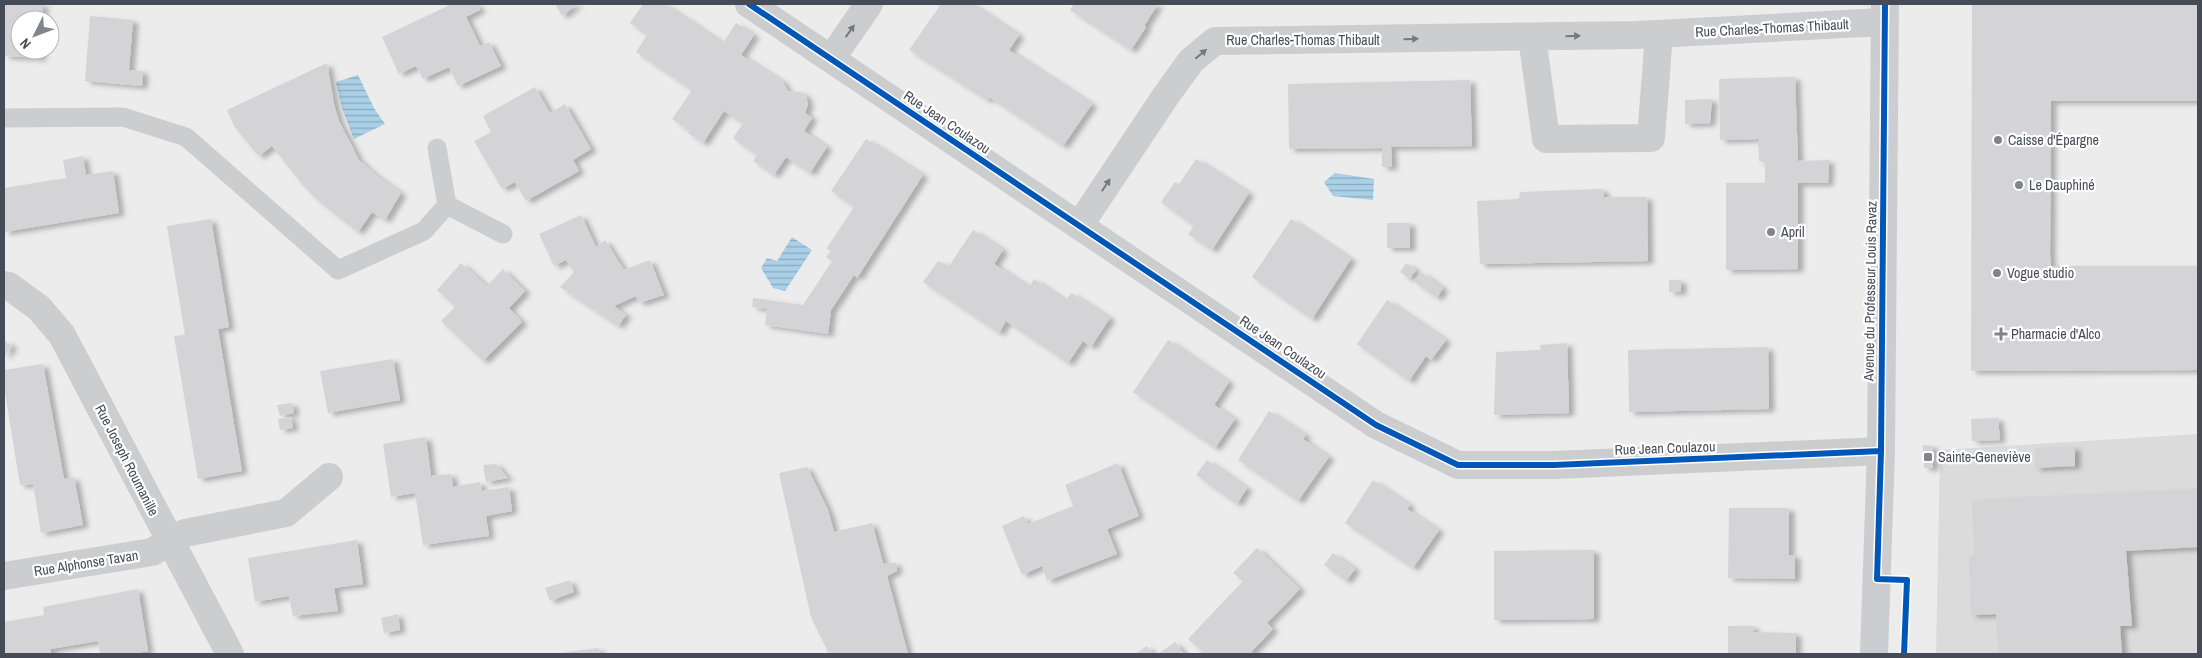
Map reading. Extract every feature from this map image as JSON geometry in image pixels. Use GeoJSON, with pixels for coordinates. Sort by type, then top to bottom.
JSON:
{"type":"FeatureCollection","features":[{"type":"Feature","properties":{"kind":"street","name":"Rue Jean Coulazou"},"geometry":{"type":"LineString","coordinates":[[749,4],[1376,425],[1458,465],[1554,465],[1881,451]]}},
{"type":"Feature","properties":{"kind":"street"},"geometry":{"type":"LineString","coordinates":[[831,59],[869,4]]}},
{"type":"Feature","properties":{"kind":"street","name":"Rue Charles-Thomas Thibault"},"geometry":{"type":"LineString","coordinates":[[1079,226],[1165,97],[1192,61],[1215,41],[1659,34],[1885,13]]}},
{"type":"Feature","properties":{"kind":"street","name":"Avenue du Professeur Louis Ravaz"},"geometry":{"type":"LineString","coordinates":[[1874,654],[1881,451],[1885,13]]}},
{"type":"Feature","properties":{"kind":"street"},"geometry":{"type":"LineString","coordinates":[[1532,37],[1546,139],[1651,138],[1659,34]]}},
{"type":"Feature","properties":{"kind":"street","name":"Rue Joseph Roumanille"},"geometry":{"type":"LineString","coordinates":[[4,285],[9,286],[38,308],[62,336],[230,654]]}},
{"type":"Feature","properties":{"kind":"street","name":"Rue Alphonse Tavan"},"geometry":{"type":"LineString","coordinates":[[4,576],[152,552],[185,533],[286,513],[329,477]]}},
{"type":"Feature","properties":{"kind":"lane"},"geometry":{"type":"LineString","coordinates":[[4,118],[123,117],[186,137],[338,270],[424,231],[447,205]]}},
{"type":"Feature","properties":{"kind":"lane"},"geometry":{"type":"LineString","coordinates":[[437,148],[447,205]]}},
{"type":"Feature","properties":{"kind":"lane"},"geometry":{"type":"LineString","coordinates":[[447,205],[503,234]]}},
{"type":"Feature","properties":{"kind":"shaded area"},"geometry":{"type":"Polygon","coordinates":[[[2198,434],[2198,654],[1936,654],[1940,450],[2198,434]]]}},
{"type":"Feature","properties":{"kind":"water"},"geometry":{"type":"Polygon","coordinates":[[[358,75],[374,108],[385,124],[354,139],[342,108],[336,82],[358,75]]]}},
{"type":"Feature","properties":{"kind":"water"},"geometry":{"type":"Polygon","coordinates":[[[1335,173],[1374,179],[1373,200],[1333,196],[1324,182],[1335,173]]]}},
{"type":"Feature","properties":{"kind":"water"},"geometry":{"type":"Polygon","coordinates":[[[792,237],[812,250],[785,291],[773,288],[761,268],[767,258],[777,261],[792,237]]]}},
{"type":"Feature","properties":{"kind":"building"},"geometry":{"type":"Polygon","coordinates":[[[4,4],[43,4],[43,10],[10,10],[10,56],[4,56],[4,4]]]}},
{"type":"Feature","properties":{"kind":"building"},"geometry":{"type":"Polygon","coordinates":[[[452,4],[477,4],[480,10],[466,17],[480,46],[489,42],[501,66],[458,86],[449,67],[423,79],[416,66],[399,74],[382,37],[452,4]]]}},
{"type":"Feature","properties":{"kind":"building"},"geometry":{"type":"Polygon","coordinates":[[[555,4],[577,4],[562,16],[555,4]]]}},
{"type":"Feature","properties":{"kind":"building"},"geometry":{"type":"Polygon","coordinates":[[[643,4],[664,4],[723,43],[736,23],[754,35],[741,55],[782,81],[788,91],[800,92],[806,96],[808,104],[805,113],[812,118],[804,131],[827,147],[810,173],[786,157],[774,175],[753,161],[757,155],[733,138],[743,123],[724,111],[703,143],[688,133],[690,131],[672,119],[692,90],[636,52],[647,35],[630,23],[643,4]]]}},
{"type":"Feature","properties":{"kind":"building"},"geometry":{"type":"Polygon","coordinates":[[[941,4],[972,4],[1019,35],[1009,50],[1092,104],[1063,146],[989,97],[987,100],[909,50],[941,4]]]}},
{"type":"Feature","properties":{"kind":"building"},"geometry":{"type":"Polygon","coordinates":[[[1074,4],[1158,4],[1131,50],[1070,10],[1074,4]]]}},
{"type":"Feature","properties":{"kind":"building","name":"Le Dauphiné"},"geometry":{"type":"Polygon","coordinates":[[[1972,4],[2198,4],[2198,101],[2051,101],[2050,255],[2051,266],[2198,266],[2198,370],[1971,371],[1972,4]]]}},
{"type":"Feature","properties":{"kind":"building"},"geometry":{"type":"Polygon","coordinates":[[[90,16],[133,20],[129,70],[143,71],[142,86],[85,81],[90,16]]]}},
{"type":"Feature","properties":{"kind":"building"},"geometry":{"type":"Polygon","coordinates":[[[327,63],[339,121],[359,160],[401,193],[385,220],[372,212],[358,232],[315,198],[272,146],[259,156],[234,126],[227,110],[327,63]]]}},
{"type":"Feature","properties":{"kind":"building"},"geometry":{"type":"Polygon","coordinates":[[[1795,77],[1798,161],[1829,160],[1828,183],[1798,183],[1798,269],[1726,270],[1726,183],[1765,183],[1765,162],[1759,161],[1758,139],[1720,140],[1719,79],[1795,77]]]}},
{"type":"Feature","properties":{"kind":"building"},"geometry":{"type":"Polygon","coordinates":[[[1470,80],[1472,146],[1391,147],[1392,167],[1382,167],[1382,148],[1289,149],[1288,84],[1470,80]]]}},
{"type":"Feature","properties":{"kind":"building"},"geometry":{"type":"Polygon","coordinates":[[[535,87],[550,113],[565,104],[591,149],[573,160],[579,171],[526,201],[515,182],[502,189],[474,141],[491,132],[483,116],[535,87]]]}},
{"type":"Feature","properties":{"kind":"building"},"geometry":{"type":"Polygon","coordinates":[[[1712,99],[1710,123],[1685,124],[1685,100],[1712,99]]]}},
{"type":"Feature","properties":{"kind":"building"},"geometry":{"type":"Polygon","coordinates":[[[866,139],[923,175],[857,278],[854,275],[831,310],[828,334],[765,325],[767,309],[752,307],[753,298],[803,305],[832,261],[826,257],[831,251],[826,249],[854,207],[831,191],[866,139]]]}},
{"type":"Feature","properties":{"kind":"building"},"geometry":{"type":"Polygon","coordinates":[[[83,156],[86,175],[113,171],[119,213],[4,232],[4,188],[66,178],[63,160],[83,156]]]}},
{"type":"Feature","properties":{"kind":"building"},"geometry":{"type":"Polygon","coordinates":[[[1196,159],[1249,193],[1212,250],[1188,234],[1194,226],[1161,202],[1175,182],[1179,184],[1196,159]]]}},
{"type":"Feature","properties":{"kind":"building"},"geometry":{"type":"Polygon","coordinates":[[[1603,189],[1604,197],[1647,197],[1648,261],[1480,264],[1477,201],[1519,199],[1520,192],[1603,189]]]}},
{"type":"Feature","properties":{"kind":"building"},"geometry":{"type":"Polygon","coordinates":[[[581,215],[596,247],[605,240],[624,270],[650,260],[664,295],[639,303],[636,296],[614,306],[626,315],[618,326],[560,287],[574,272],[566,260],[554,266],[539,234],[581,215]]]}},
{"type":"Feature","properties":{"kind":"building"},"geometry":{"type":"Polygon","coordinates":[[[211,219],[229,327],[218,329],[242,471],[198,479],[174,336],[185,335],[167,226],[211,219]]]}},
{"type":"Feature","properties":{"kind":"building"},"geometry":{"type":"Polygon","coordinates":[[[1291,219],[1351,259],[1312,319],[1252,277],[1291,219]]]}},
{"type":"Feature","properties":{"kind":"building"},"geometry":{"type":"Polygon","coordinates":[[[1387,223],[1410,223],[1410,248],[1387,248],[1387,223]]]}},
{"type":"Feature","properties":{"kind":"building"},"geometry":{"type":"Polygon","coordinates":[[[973,230],[1003,250],[994,264],[1029,287],[1034,279],[1066,301],[1071,293],[1110,318],[1091,347],[1083,341],[1068,363],[1006,321],[999,333],[923,282],[938,261],[949,266],[973,230]]]}},
{"type":"Feature","properties":{"kind":"building"},"geometry":{"type":"Polygon","coordinates":[[[461,263],[487,286],[503,269],[525,291],[509,308],[522,322],[483,361],[441,321],[455,307],[437,290],[461,263]]]}},
{"type":"Feature","properties":{"kind":"building"},"geometry":{"type":"Polygon","coordinates":[[[1406,263],[1416,270],[1409,279],[1400,272],[1406,263]]]}},
{"type":"Feature","properties":{"kind":"building"},"geometry":{"type":"Polygon","coordinates":[[[1421,272],[1443,288],[1437,298],[1414,282],[1421,272]]]}},
{"type":"Feature","properties":{"kind":"building"},"geometry":{"type":"Polygon","coordinates":[[[1669,280],[1681,280],[1681,292],[1669,292],[1669,280]]]}},
{"type":"Feature","properties":{"kind":"building"},"geometry":{"type":"Polygon","coordinates":[[[1387,300],[1446,340],[1431,360],[1426,356],[1409,381],[1357,344],[1387,300]]]}},
{"type":"Feature","properties":{"kind":"building"},"geometry":{"type":"Polygon","coordinates":[[[4,340],[12,346],[4,357],[4,340]]]}},
{"type":"Feature","properties":{"kind":"building"},"geometry":{"type":"Polygon","coordinates":[[[1168,340],[1229,382],[1214,405],[1235,419],[1215,448],[1133,392],[1168,340]]]}},
{"type":"Feature","properties":{"kind":"building"},"geometry":{"type":"Polygon","coordinates":[[[1567,343],[1569,413],[1494,415],[1496,352],[1541,350],[1540,345],[1567,343]]]}},
{"type":"Feature","properties":{"kind":"building"},"geometry":{"type":"Polygon","coordinates":[[[1768,347],[1769,409],[1629,412],[1628,350],[1768,347]]]}},
{"type":"Feature","properties":{"kind":"building"},"geometry":{"type":"Polygon","coordinates":[[[393,359],[400,400],[328,413],[320,371],[393,359]]]}},
{"type":"Feature","properties":{"kind":"building"},"geometry":{"type":"Polygon","coordinates":[[[43,364],[64,479],[74,477],[83,525],[41,533],[33,484],[20,485],[4,386],[4,370],[43,364]]]}},
{"type":"Feature","properties":{"kind":"building"},"geometry":{"type":"Polygon","coordinates":[[[292,403],[294,413],[280,416],[277,405],[292,403]]]}},
{"type":"Feature","properties":{"kind":"building"},"geometry":{"type":"Polygon","coordinates":[[[1269,411],[1306,435],[1303,439],[1329,457],[1298,501],[1238,460],[1269,411]]]}},
{"type":"Feature","properties":{"kind":"building"},"geometry":{"type":"Polygon","coordinates":[[[291,417],[293,428],[280,430],[278,419],[291,417]]]}},
{"type":"Feature","properties":{"kind":"building"},"geometry":{"type":"Polygon","coordinates":[[[1998,418],[2000,440],[1972,441],[1971,419],[1998,418]]]}},
{"type":"Feature","properties":{"kind":"building"},"geometry":{"type":"Polygon","coordinates":[[[426,437],[431,476],[451,474],[453,487],[480,482],[482,491],[509,487],[512,511],[486,516],[489,536],[423,545],[415,493],[391,497],[383,444],[426,437]]]}},
{"type":"Feature","properties":{"kind":"building","name":"Sainte-Geneviève"},"geometry":{"type":"Polygon","coordinates":[[[1923,445],[1933,446],[1933,468],[1924,468],[1923,445]]]}},
{"type":"Feature","properties":{"kind":"building"},"geometry":{"type":"Polygon","coordinates":[[[2075,447],[2075,466],[2035,468],[2035,448],[2075,447]]]}},
{"type":"Feature","properties":{"kind":"building"},"geometry":{"type":"Polygon","coordinates":[[[1207,460],[1247,488],[1237,504],[1196,475],[1207,460]]]}},
{"type":"Feature","properties":{"kind":"building"},"geometry":{"type":"Polygon","coordinates":[[[1118,463],[1139,516],[1107,529],[1117,554],[1047,581],[1042,566],[1022,575],[1002,526],[1024,516],[1028,524],[1073,506],[1065,485],[1118,463]]]}},
{"type":"Feature","properties":{"kind":"building"},"geometry":{"type":"Polygon","coordinates":[[[496,464],[508,478],[486,482],[483,465],[496,464]]]}},
{"type":"Feature","properties":{"kind":"building"},"geometry":{"type":"Polygon","coordinates":[[[807,467],[828,510],[834,532],[872,523],[883,563],[896,563],[897,571],[887,576],[908,654],[829,654],[811,617],[779,473],[807,467]]]}},
{"type":"Feature","properties":{"kind":"building"},"geometry":{"type":"Polygon","coordinates":[[[1373,480],[1410,505],[1407,509],[1439,530],[1413,568],[1345,523],[1373,480]]]}},
{"type":"Feature","properties":{"kind":"building"},"geometry":{"type":"Polygon","coordinates":[[[2198,489],[2198,547],[2126,551],[2132,626],[2120,626],[2122,654],[1998,654],[1996,614],[1971,615],[1969,557],[1974,555],[1972,500],[2198,489]]]}},
{"type":"Feature","properties":{"kind":"building"},"geometry":{"type":"Polygon","coordinates":[[[1729,508],[1789,508],[1789,555],[1795,555],[1795,579],[1728,578],[1729,508]]]}},
{"type":"Feature","properties":{"kind":"building"},"geometry":{"type":"Polygon","coordinates":[[[357,540],[363,584],[334,588],[338,611],[293,616],[289,596],[255,602],[248,558],[357,540]]]}},
{"type":"Feature","properties":{"kind":"building"},"geometry":{"type":"Polygon","coordinates":[[[1257,548],[1300,589],[1267,623],[1273,629],[1251,652],[1255,654],[1198,654],[1202,651],[1188,639],[1243,581],[1233,573],[1257,548]]]}},
{"type":"Feature","properties":{"kind":"building"},"geometry":{"type":"Polygon","coordinates":[[[1594,550],[1594,619],[1494,620],[1494,551],[1594,550]]]}},
{"type":"Feature","properties":{"kind":"building"},"geometry":{"type":"Polygon","coordinates":[[[1333,553],[1355,569],[1346,581],[1324,565],[1333,553]]]}},
{"type":"Feature","properties":{"kind":"building"},"geometry":{"type":"Polygon","coordinates":[[[570,580],[574,592],[550,601],[545,588],[570,580]]]}},
{"type":"Feature","properties":{"kind":"building"},"geometry":{"type":"Polygon","coordinates":[[[138,589],[148,651],[130,654],[100,654],[98,641],[51,649],[51,654],[4,654],[4,622],[44,615],[43,607],[138,589]]]}},
{"type":"Feature","properties":{"kind":"building"},"geometry":{"type":"Polygon","coordinates":[[[398,614],[400,630],[384,633],[381,618],[398,614]]]}},
{"type":"Feature","properties":{"kind":"building"},"geometry":{"type":"Polygon","coordinates":[[[1728,626],[1754,626],[1753,632],[1796,633],[1796,654],[1728,654],[1728,626]]]}},
{"type":"Feature","properties":{"kind":"building"},"geometry":{"type":"Polygon","coordinates":[[[1175,642],[1184,654],[1158,654],[1175,642]]]}},
{"type":"Feature","properties":{"kind":"building"},"geometry":{"type":"Polygon","coordinates":[[[1147,646],[1153,654],[1135,654],[1147,646]]]}},
{"type":"Feature","properties":{"kind":"building"},"geometry":{"type":"Polygon","coordinates":[[[599,648],[600,654],[560,654],[560,653],[599,648]]]}},
{"type":"Feature","properties":{"kind":"cycle path"},"geometry":{"type":"LineString","coordinates":[[749,4],[1376,425],[1458,465],[1554,465],[1881,451]]}},
{"type":"Feature","properties":{"kind":"cycle path"},"geometry":{"type":"LineString","coordinates":[[1885,4],[1881,451],[1877,579],[1907,580],[1904,654]]}},
{"type":"Feature","properties":{"kind":"place","name":"Caisse d'Épargne"},"geometry":{"type":"Point","coordinates":[1998,140]}},
{"type":"Feature","properties":{"kind":"place","name":"Le Dauphiné"},"geometry":{"type":"Point","coordinates":[2019,185]}},
{"type":"Feature","properties":{"kind":"place","name":"April"},"geometry":{"type":"Point","coordinates":[1771,232]}},
{"type":"Feature","properties":{"kind":"place","name":"Vogue studio"},"geometry":{"type":"Point","coordinates":[1997,273]}},
{"type":"Feature","properties":{"kind":"place","name":"Pharmacie d'Alco"},"geometry":{"type":"Point","coordinates":[2001,334]}},
{"type":"Feature","properties":{"kind":"place","name":"Sainte-Geneviève"},"geometry":{"type":"Point","coordinates":[1928,457]}}]}
